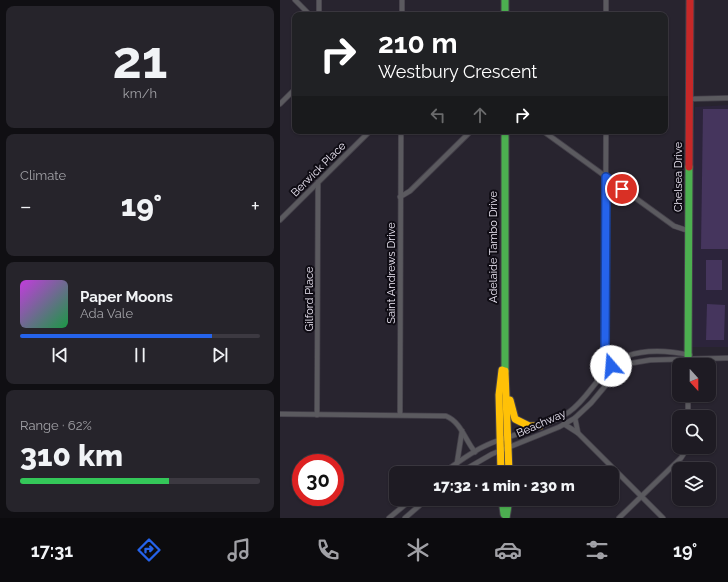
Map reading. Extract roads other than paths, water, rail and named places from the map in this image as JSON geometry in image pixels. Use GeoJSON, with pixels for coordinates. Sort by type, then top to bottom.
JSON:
{"type":"FeatureCollection","features":[{"type":"Feature","properties":{"kind":"street"},"geometry":{"type":"LineString","coordinates":[[295,0],[307,12]]}},
{"type":"Feature","properties":{"kind":"street"},"geometry":{"type":"LineString","coordinates":[[319,0],[319,12]]}},
{"type":"Feature","properties":{"kind":"street"},"geometry":{"type":"LineString","coordinates":[[402,0],[402,12]]}},
{"type":"Feature","properties":{"kind":"street"},"geometry":{"type":"LineString","coordinates":[[505,0],[505,12]]}},
{"type":"Feature","properties":{"kind":"street"},"geometry":{"type":"LineString","coordinates":[[606,0],[606,12]]}},
{"type":"Feature","properties":{"kind":"street","name":"Chelsea Drive"},"geometry":{"type":"LineString","coordinates":[[688,358],[690,0]]}},
{"type":"Feature","properties":{"kind":"street"},"geometry":{"type":"LineString","coordinates":[[280,104],[292,92]]}},
{"type":"Feature","properties":{"kind":"street"},"geometry":{"type":"LineString","coordinates":[[689,99],[728,98]]}},
{"type":"Feature","properties":{"kind":"street","name":"Berwick Place"},"geometry":{"type":"LineString","coordinates":[[280,220],[367,134]]}},
{"type":"Feature","properties":{"kind":"street","name":"Saint Andrews Drive"},"geometry":{"type":"LineString","coordinates":[[400,414],[401,134]]}},
{"type":"Feature","properties":{"kind":"street"},"geometry":{"type":"LineString","coordinates":[[400,197],[410,191],[468,134]]}},
{"type":"Feature","properties":{"kind":"street","name":"Adelaide Tambo Drive"},"geometry":{"type":"LineString","coordinates":[[505,134],[504,364],[510,466]]}},
{"type":"Feature","properties":{"kind":"street"},"geometry":{"type":"LineString","coordinates":[[547,134],[674,226],[689,231]]}},
{"type":"Feature","properties":{"kind":"street"},"geometry":{"type":"LineString","coordinates":[[606,134],[605,349],[611,366],[617,372]]}},
{"type":"Feature","properties":{"kind":"street","name":"Gilford Place"},"geometry":{"type":"LineString","coordinates":[[317,415],[318,182]]}},
{"type":"Feature","properties":{"kind":"street","name":"Beachway"},"geometry":{"type":"LineString","coordinates":[[452,466],[475,452],[499,441],[555,420],[577,406],[611,366],[627,356],[637,353],[678,352],[686,358]]}},
{"type":"Feature","properties":{"kind":"street","name":"Beachway"},"geometry":{"type":"LineString","coordinates":[[696,358],[728,358]]}},
{"type":"Feature","properties":{"kind":"street","name":"Beachway"},"geometry":{"type":"LineString","coordinates":[[471,466],[499,450],[564,424],[575,418],[591,403],[623,367],[640,361],[672,360]]}},
{"type":"Feature","properties":{"kind":"street","name":"Adelaide Tambo Drive"},"geometry":{"type":"LineString","coordinates":[[500,466],[499,450],[500,385],[504,364]]}},
{"type":"Feature","properties":{"kind":"street"},"geometry":{"type":"LineString","coordinates":[[506,386],[516,419],[529,426],[540,426]]}},
{"type":"Feature","properties":{"kind":"street"},"geometry":{"type":"LineString","coordinates":[[280,414],[400,414],[446,416],[451,418],[462,431],[475,452]]}},
{"type":"Feature","properties":{"kind":"street"},"geometry":{"type":"LineString","coordinates":[[575,418],[578,433]]}},
{"type":"Feature","properties":{"kind":"street"},"geometry":{"type":"LineString","coordinates":[[564,424],[578,433],[662,518]]}},
{"type":"Feature","properties":{"kind":"street"},"geometry":{"type":"LineString","coordinates":[[457,462],[462,431]]}},
{"type":"Feature","properties":{"kind":"street"},"geometry":{"type":"LineString","coordinates":[[619,518],[684,454]]}},
{"type":"Feature","properties":{"kind":"street"},"geometry":{"type":"LineString","coordinates":[[389,518],[404,506]]}},
{"type":"Feature","properties":{"kind":"street"},"geometry":{"type":"LineString","coordinates":[[404,518],[419,506]]}},
{"type":"Feature","properties":{"kind":"street"},"geometry":{"type":"LineString","coordinates":[[503,506],[505,518]]}},
{"type":"Feature","properties":{"kind":"street"},"geometry":{"type":"LineString","coordinates":[[505,518],[508,506]]}}]}
